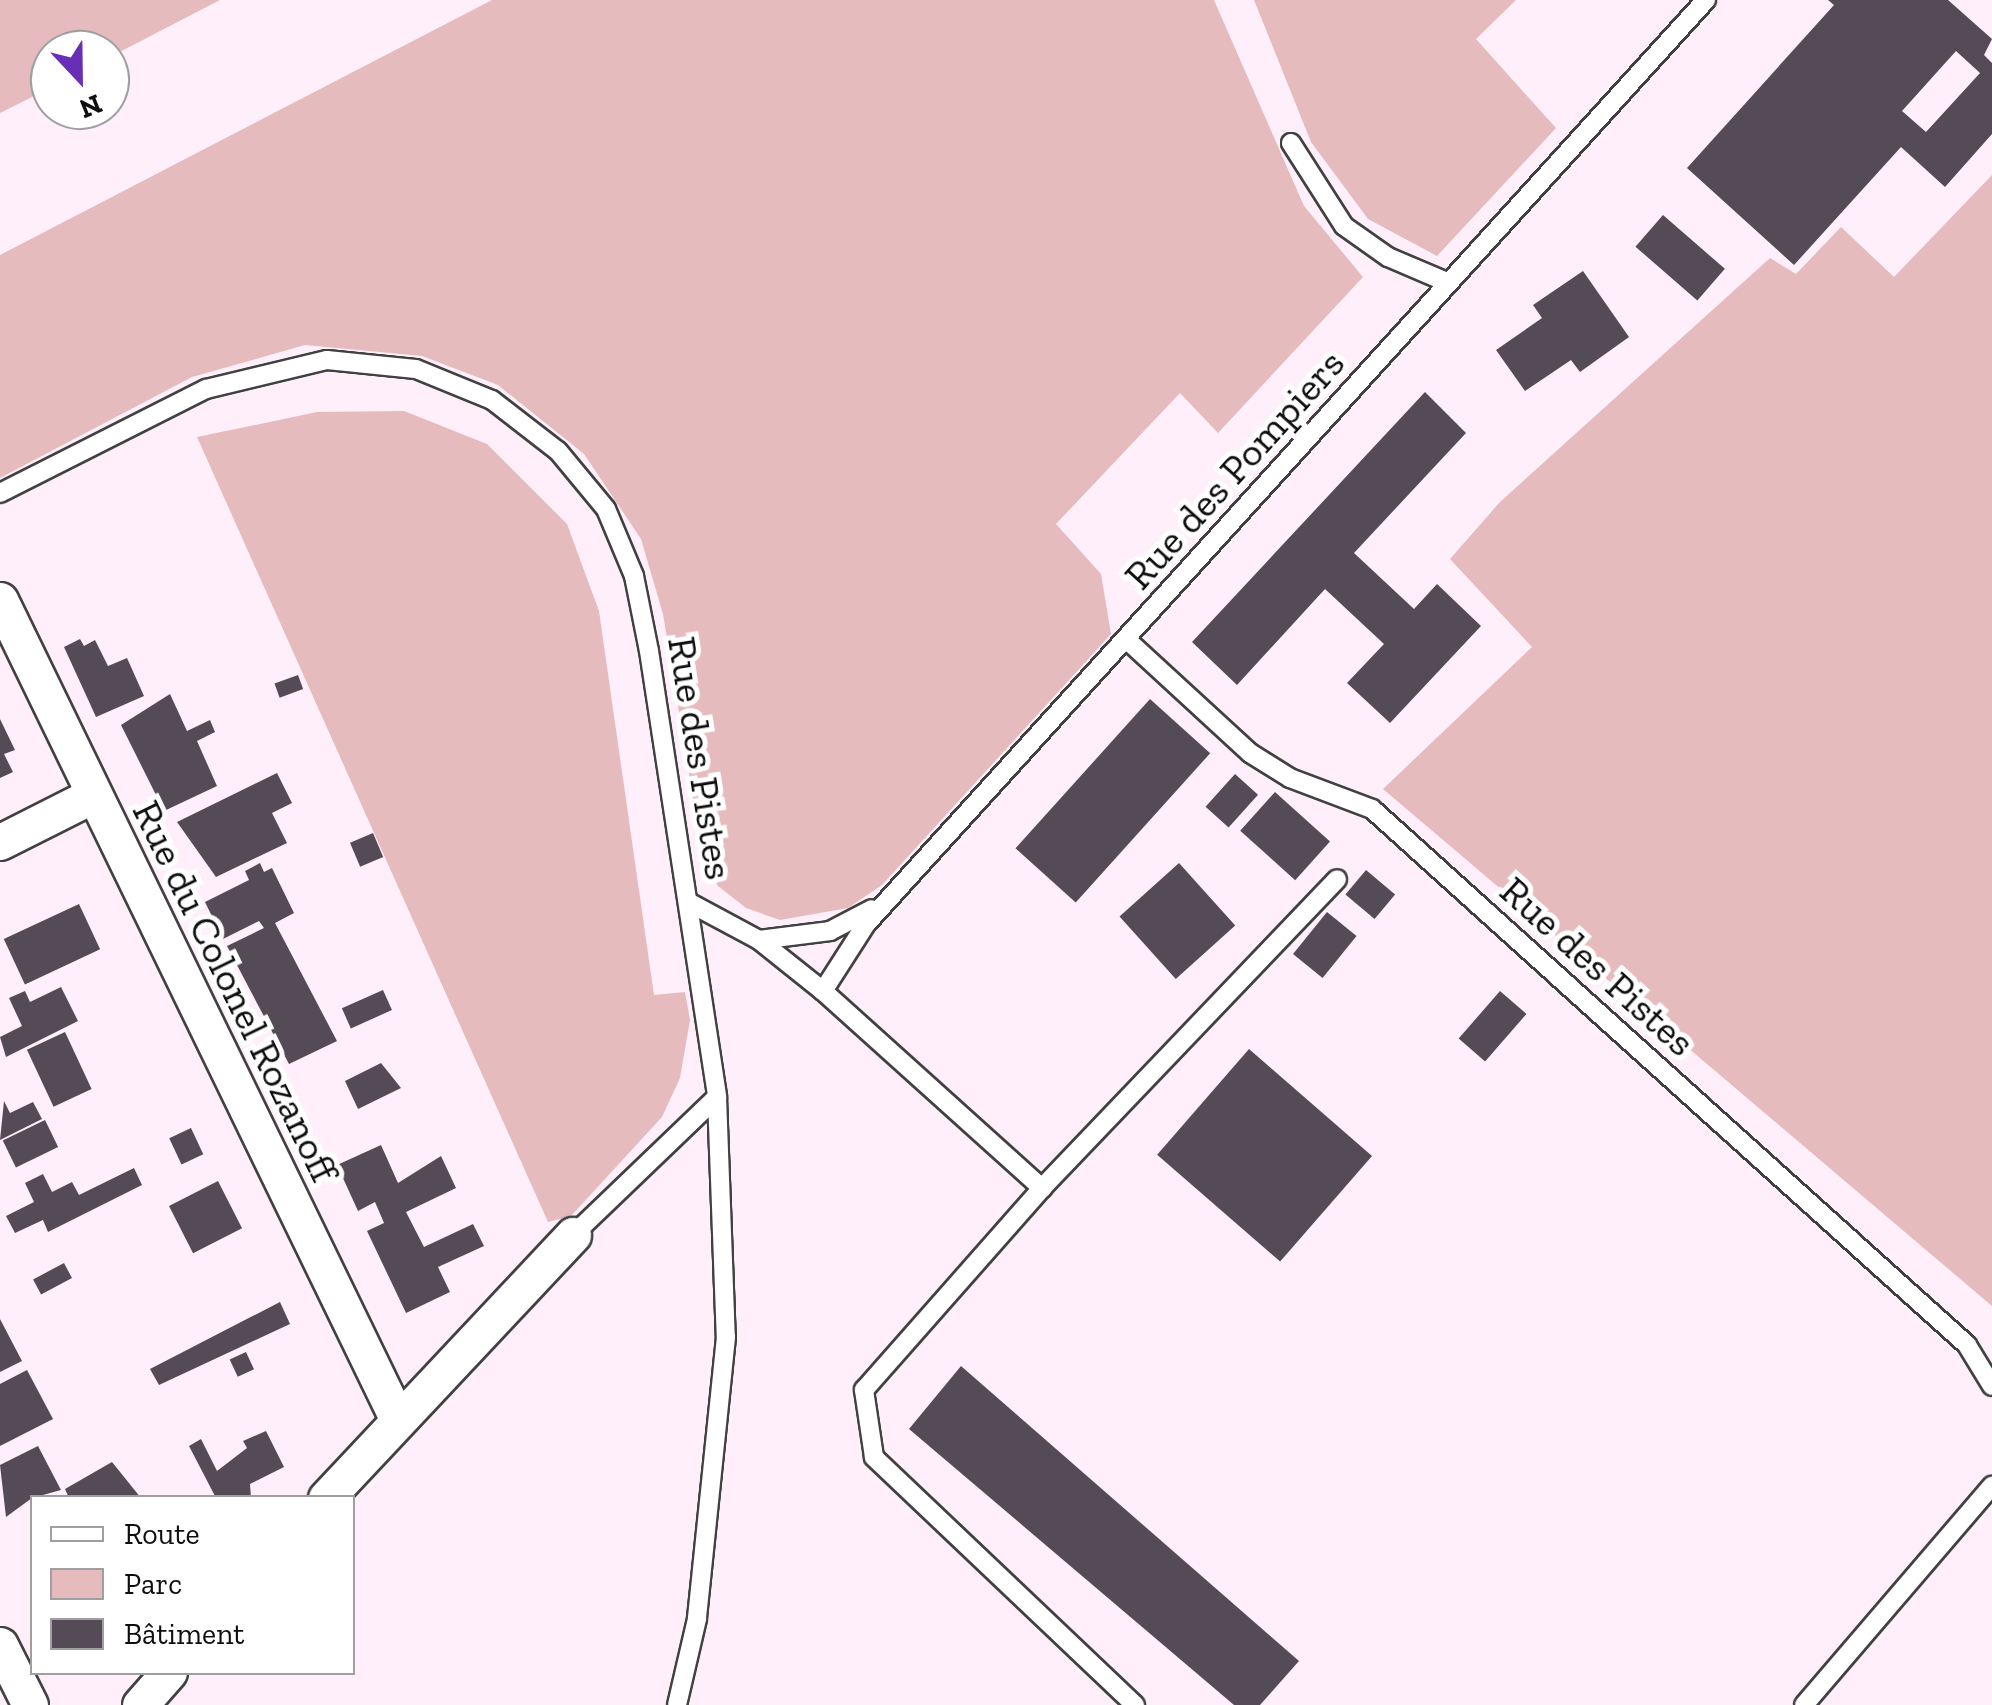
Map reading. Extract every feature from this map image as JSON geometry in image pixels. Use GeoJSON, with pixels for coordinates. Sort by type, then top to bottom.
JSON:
{"type":"FeatureCollection","features":[{"type":"Feature","properties":{"kind":"street","name":"Rue du Colonel Rozanoff"},"geometry":{"type":"LineString","coordinates":[[0,600],[396,1418]]}},
{"type":"Feature","properties":{"kind":"street"},"geometry":{"type":"LineString","coordinates":[[0,842],[93,795]]}},
{"type":"Feature","properties":{"kind":"street"},"geometry":{"type":"LineString","coordinates":[[329,1495],[396,1418],[573,1235]]}},
{"type":"Feature","properties":{"kind":"street"},"geometry":{"type":"LineString","coordinates":[[0,1645],[30,1705]]}},
{"type":"Feature","properties":{"kind":"street"},"geometry":{"type":"LineString","coordinates":[[140,1705],[167,1675]]}},
{"type":"Feature","properties":{"kind":"lane","name":"Rue des Pompiers"},"geometry":{"type":"LineString","coordinates":[[823,991],[895,895],[1706,0]]}},
{"type":"Feature","properties":{"kind":"lane"},"geometry":{"type":"LineString","coordinates":[[1291,142],[1344,226],[1388,257],[1450,283]]}},
{"type":"Feature","properties":{"kind":"lane","name":"Rue des Pistes"},"geometry":{"type":"LineString","coordinates":[[0,494],[206,388],[327,360],[416,369],[492,400],[558,450],[606,509],[634,576],[690,903],[717,1097],[726,1338],[696,1619],[677,1705]]}},
{"type":"Feature","properties":{"kind":"lane","name":"Rue des Pistes"},"geometry":{"type":"LineString","coordinates":[[1126,639],[1250,753],[1290,778],[1372,809],[1967,1345],[1992,1386]]}},
{"type":"Feature","properties":{"kind":"lane"},"geometry":{"type":"LineString","coordinates":[[1136,1705],[975,1560],[874,1457],[866,1438],[864,1390],[1042,1188],[1337,879]]}},
{"type":"Feature","properties":{"kind":"lane"},"geometry":{"type":"LineString","coordinates":[[759,940],[830,930],[895,895]]}},
{"type":"Feature","properties":{"kind":"lane"},"geometry":{"type":"LineString","coordinates":[[690,903],[759,940],[823,991],[1042,1188]]}},
{"type":"Feature","properties":{"kind":"lane"},"geometry":{"type":"LineString","coordinates":[[573,1235],[717,1097]]}},
{"type":"Feature","properties":{"kind":"lane"},"geometry":{"type":"LineString","coordinates":[[1804,1705],[1992,1486]]}},
{"type":"Feature","properties":{"kind":"green space"},"geometry":{"type":"Polygon","coordinates":[[[0,0],[220,0],[130,47],[130,30],[30,30],[30,98],[0,113],[0,0]]]}},
{"type":"Feature","properties":{"kind":"green space"},"geometry":{"type":"Polygon","coordinates":[[[492,0],[1214,0],[1304,206],[1363,277],[1218,433],[1180,393],[1056,524],[1101,574],[1111,634],[882,885],[848,908],[780,920],[746,908],[718,886],[703,860],[663,614],[641,539],[584,454],[498,385],[422,356],[305,345],[192,377],[0,478],[0,255],[492,0]]]}},
{"type":"Feature","properties":{"kind":"green space"},"geometry":{"type":"Polygon","coordinates":[[[1254,0],[1516,0],[1476,39],[1556,128],[1437,256],[1368,219],[1311,142],[1254,0]]]}},
{"type":"Feature","properties":{"kind":"green space"},"geometry":{"type":"Polygon","coordinates":[[[1992,175],[1992,1306],[1383,789],[1532,647],[1450,559],[1500,502],[1770,258],[1796,274],[1841,227],[1894,277],[1992,175]]]}},
{"type":"Feature","properties":{"kind":"green space"},"geometry":{"type":"Polygon","coordinates":[[[404,411],[487,444],[567,524],[599,611],[654,995],[685,992],[690,1020],[680,1078],[662,1117],[571,1216],[548,1222],[197,437],[317,412],[404,411]]]}},
{"type":"Feature","properties":{"kind":"building"},"geometry":{"type":"Polygon","coordinates":[[[1828,0],[1948,0],[1992,39],[1984,55],[1992,63],[1992,134],[1945,187],[1901,147],[1794,265],[1687,168],[1834,5],[1828,0]],[[1956,51],[1902,111],[1926,132],[1980,73],[1956,51]]]}},
{"type":"Feature","properties":{"kind":"building"},"geometry":{"type":"Polygon","coordinates":[[[1663,215],[1725,269],[1697,300],[1635,247],[1663,215]]]}},
{"type":"Feature","properties":{"kind":"building"},"geometry":{"type":"Polygon","coordinates":[[[1583,271],[1629,337],[1580,372],[1571,360],[1525,391],[1496,350],[1542,318],[1533,305],[1583,271]]]}},
{"type":"Feature","properties":{"kind":"building"},"geometry":{"type":"Polygon","coordinates":[[[1425,392],[1466,433],[1354,553],[1414,609],[1437,584],[1481,626],[1390,723],[1347,683],[1384,644],[1325,589],[1237,685],[1192,642],[1425,392]]]}},
{"type":"Feature","properties":{"kind":"building"},"geometry":{"type":"Polygon","coordinates":[[[80,639],[84,646],[95,640],[108,666],[127,658],[144,696],[96,717],[64,647],[80,639]]]}},
{"type":"Feature","properties":{"kind":"building"},"geometry":{"type":"Polygon","coordinates":[[[298,675],[303,689],[280,698],[275,684],[298,675]]]}},
{"type":"Feature","properties":{"kind":"building"},"geometry":{"type":"Polygon","coordinates":[[[170,694],[187,731],[210,720],[215,732],[197,741],[217,786],[164,811],[121,725],[170,694]]]}},
{"type":"Feature","properties":{"kind":"building"},"geometry":{"type":"Polygon","coordinates":[[[1150,699],[1210,753],[1076,903],[1016,848],[1150,699]]]}},
{"type":"Feature","properties":{"kind":"building"},"geometry":{"type":"Polygon","coordinates":[[[0,719],[15,750],[4,754],[13,772],[0,778],[0,719]]]}},
{"type":"Feature","properties":{"kind":"building"},"geometry":{"type":"Polygon","coordinates":[[[277,773],[292,803],[272,813],[287,843],[216,877],[177,822],[277,773]]]}},
{"type":"Feature","properties":{"kind":"building"},"geometry":{"type":"Polygon","coordinates":[[[1235,774],[1258,795],[1229,827],[1206,807],[1235,774]]]}},
{"type":"Feature","properties":{"kind":"building"},"geometry":{"type":"Polygon","coordinates":[[[1275,792],[1330,842],[1295,880],[1240,831],[1275,792]]]}},
{"type":"Feature","properties":{"kind":"building"},"geometry":{"type":"Polygon","coordinates":[[[373,833],[383,857],[360,867],[350,843],[373,833]]]}},
{"type":"Feature","properties":{"kind":"building"},"geometry":{"type":"Polygon","coordinates":[[[260,863],[264,872],[272,868],[294,913],[275,923],[337,1041],[289,1064],[227,946],[264,928],[259,921],[223,939],[205,902],[249,880],[245,871],[260,863]]]}},
{"type":"Feature","properties":{"kind":"building"},"geometry":{"type":"Polygon","coordinates":[[[1179,863],[1235,925],[1176,979],[1120,917],[1179,863]]]}},
{"type":"Feature","properties":{"kind":"building"},"geometry":{"type":"Polygon","coordinates":[[[1366,870],[1395,894],[1375,919],[1345,895],[1366,870]]]}},
{"type":"Feature","properties":{"kind":"building"},"geometry":{"type":"Polygon","coordinates":[[[79,904],[100,949],[25,984],[4,939],[79,904]]]}},
{"type":"Feature","properties":{"kind":"building"},"geometry":{"type":"Polygon","coordinates":[[[1327,912],[1357,936],[1323,978],[1293,954],[1327,912]]]}},
{"type":"Feature","properties":{"kind":"building"},"geometry":{"type":"Polygon","coordinates":[[[61,987],[78,1021],[6,1057],[0,1037],[22,1026],[9,998],[25,991],[30,1002],[61,987]]]}},
{"type":"Feature","properties":{"kind":"building"},"geometry":{"type":"Polygon","coordinates":[[[383,990],[392,1010],[351,1028],[342,1008],[383,990]]]}},
{"type":"Feature","properties":{"kind":"building"},"geometry":{"type":"Polygon","coordinates":[[[1500,991],[1526,1014],[1485,1062],[1459,1039],[1500,991]]]}},
{"type":"Feature","properties":{"kind":"building"},"geometry":{"type":"Polygon","coordinates":[[[65,1032],[92,1089],[54,1107],[27,1050],[65,1032]]]}},
{"type":"Feature","properties":{"kind":"building"},"geometry":{"type":"Polygon","coordinates":[[[1249,1049],[1372,1156],[1280,1262],[1157,1155],[1249,1049]]]}},
{"type":"Feature","properties":{"kind":"building"},"geometry":{"type":"Polygon","coordinates":[[[381,1063],[401,1088],[358,1109],[345,1081],[381,1063]]]}},
{"type":"Feature","properties":{"kind":"building"},"geometry":{"type":"Polygon","coordinates":[[[4,1101],[10,1113],[33,1102],[42,1119],[0,1140],[4,1101]]]}},
{"type":"Feature","properties":{"kind":"building"},"geometry":{"type":"Polygon","coordinates":[[[45,1120],[58,1147],[16,1168],[3,1141],[45,1120]]]}},
{"type":"Feature","properties":{"kind":"building"},"geometry":{"type":"Polygon","coordinates":[[[191,1128],[203,1154],[182,1164],[169,1138],[191,1128]]]}},
{"type":"Feature","properties":{"kind":"building"},"geometry":{"type":"Polygon","coordinates":[[[381,1145],[398,1183],[441,1156],[456,1188],[406,1212],[424,1247],[473,1224],[484,1246],[438,1267],[450,1292],[406,1313],[367,1231],[384,1223],[375,1202],[358,1211],[337,1165],[381,1145]]]}},
{"type":"Feature","properties":{"kind":"building"},"geometry":{"type":"Polygon","coordinates":[[[134,1168],[142,1185],[48,1232],[43,1220],[15,1233],[6,1216],[34,1202],[25,1183],[43,1174],[52,1192],[72,1182],[79,1195],[134,1168]]]}},
{"type":"Feature","properties":{"kind":"building"},"geometry":{"type":"Polygon","coordinates":[[[218,1181],[242,1228],[193,1253],[169,1206],[218,1181]]]}},
{"type":"Feature","properties":{"kind":"building"},"geometry":{"type":"Polygon","coordinates":[[[64,1263],[72,1278],[41,1294],[33,1279],[64,1263]]]}},
{"type":"Feature","properties":{"kind":"building"},"geometry":{"type":"Polygon","coordinates":[[[280,1302],[290,1324],[159,1385],[150,1369],[280,1302]]]}},
{"type":"Feature","properties":{"kind":"building"},"geometry":{"type":"Polygon","coordinates":[[[0,1319],[22,1361],[0,1372],[0,1319]]]}},
{"type":"Feature","properties":{"kind":"building"},"geometry":{"type":"Polygon","coordinates":[[[246,1352],[254,1369],[238,1377],[230,1360],[246,1352]]]}},
{"type":"Feature","properties":{"kind":"building"},"geometry":{"type":"Polygon","coordinates":[[[961,1366],[1299,1661],[1260,1705],[1234,1705],[909,1429],[961,1366]]]}},
{"type":"Feature","properties":{"kind":"building"},"geometry":{"type":"Polygon","coordinates":[[[27,1370],[53,1419],[0,1446],[0,1384],[27,1370]]]}},
{"type":"Feature","properties":{"kind":"building"},"geometry":{"type":"Polygon","coordinates":[[[266,1431],[284,1467],[250,1484],[251,1495],[214,1495],[189,1446],[201,1439],[217,1471],[247,1448],[243,1441],[266,1431]]]}},
{"type":"Feature","properties":{"kind":"building"},"geometry":{"type":"Polygon","coordinates":[[[38,1446],[61,1490],[30,1495],[30,1499],[6,1517],[0,1465],[38,1446]]]}},
{"type":"Feature","properties":{"kind":"building"},"geometry":{"type":"Polygon","coordinates":[[[112,1462],[139,1495],[68,1495],[65,1489],[112,1462]]]}}]}
